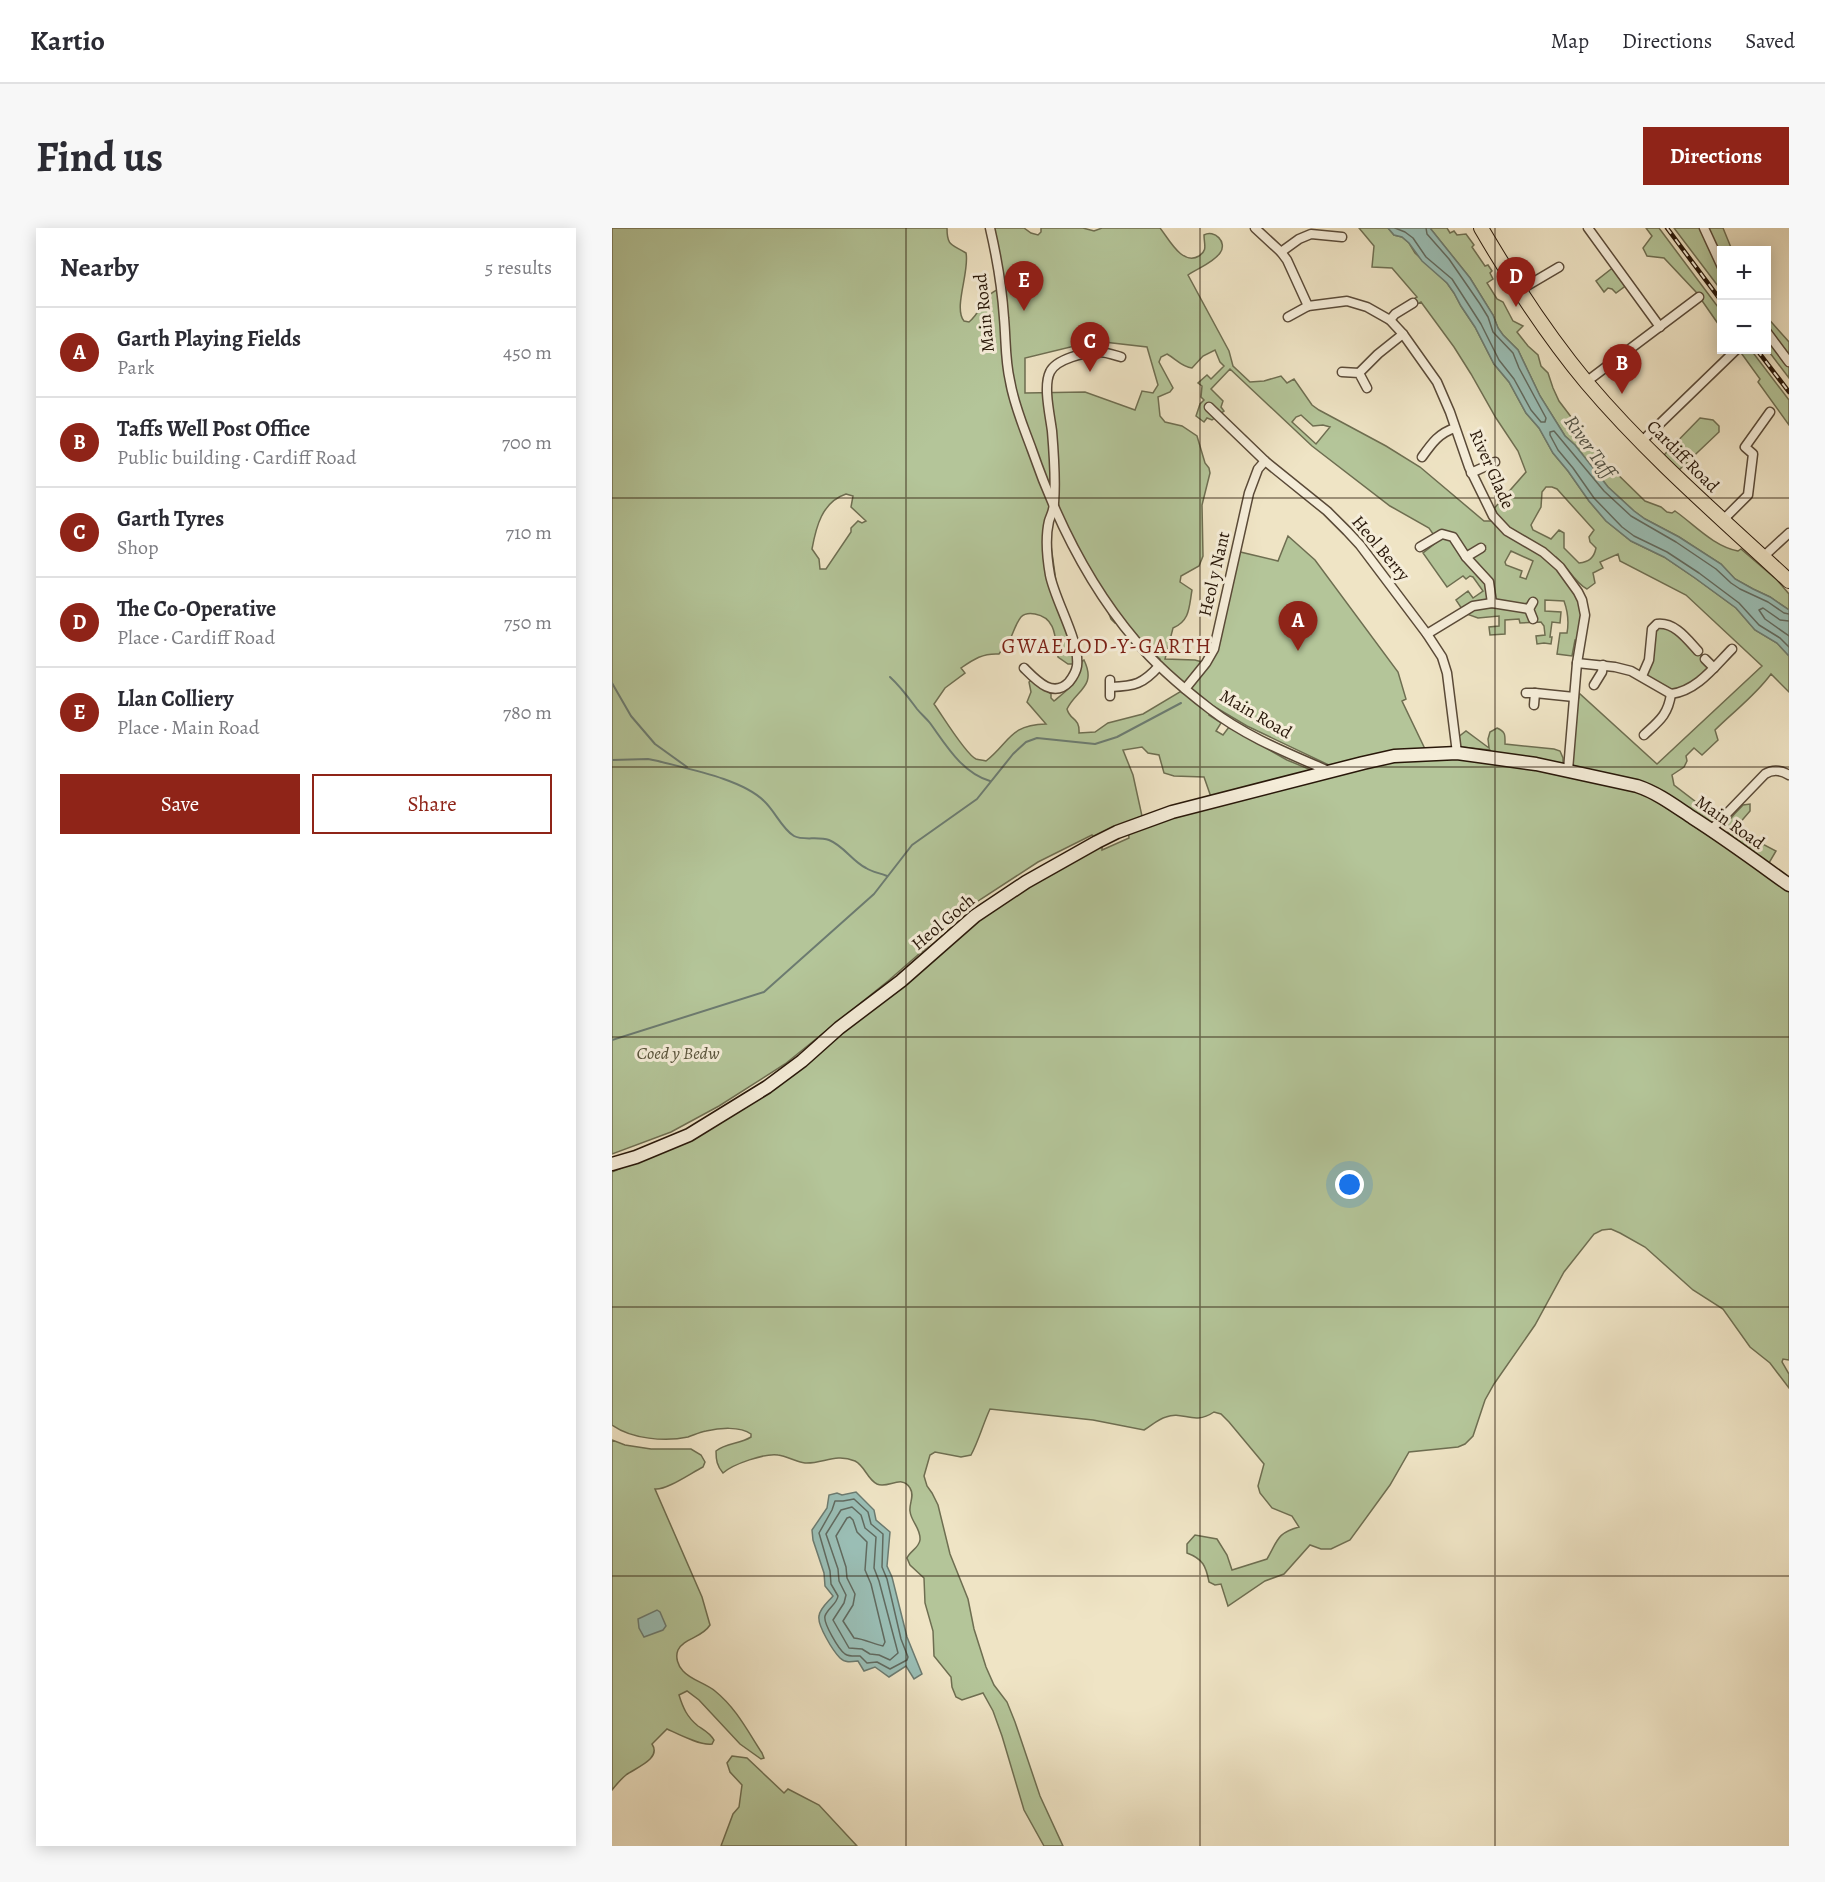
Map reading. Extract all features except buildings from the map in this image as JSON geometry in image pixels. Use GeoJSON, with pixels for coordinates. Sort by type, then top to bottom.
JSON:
{"type":"FeatureCollection","features":[{"type":"Feature","properties":{"kind":"main road","name":"Cardiff Road"},"geometry":{"type":"LineString","coordinates":[[1485,230],[1542,324],[1586,382],[1694,495],[1789,581]]}},
{"type":"Feature","properties":{"kind":"street","name":"Main Road"},"geometry":{"type":"LineString","coordinates":[[990,228],[1001,289],[1005,353],[1013,396],[1054,507],[1067,536],[1114,612],[1159,666],[1185,689],[1227,721],[1261,740],[1331,772],[1394,756],[1457,753],[1568,770],[1637,786],[1650,791],[1711,830],[1789,885]]}},
{"type":"Feature","properties":{"kind":"street"},"geometry":{"type":"LineString","coordinates":[[1256,228],[1281,252],[1308,306]]}},
{"type":"Feature","properties":{"kind":"street"},"geometry":{"type":"LineString","coordinates":[[1588,228],[1660,327]]}},
{"type":"Feature","properties":{"kind":"street"},"geometry":{"type":"LineString","coordinates":[[1704,228],[1717,256]]}},
{"type":"Feature","properties":{"kind":"street"},"geometry":{"type":"LineString","coordinates":[[1281,252],[1310,231],[1342,237]]}},
{"type":"Feature","properties":{"kind":"street"},"geometry":{"type":"LineString","coordinates":[[1520,290],[1559,267]]}},
{"type":"Feature","properties":{"kind":"street"},"geometry":{"type":"LineString","coordinates":[[1586,382],[1699,297]]}},
{"type":"Feature","properties":{"kind":"street","name":"River Glade"},"geometry":{"type":"LineString","coordinates":[[1288,317],[1308,306],[1336,301],[1357,303],[1379,312],[1390,320],[1403,334],[1437,382],[1471,473],[1493,516],[1500,526],[1543,552],[1560,567],[1578,591],[1585,615],[1574,696],[1568,770]]}},
{"type":"Feature","properties":{"kind":"street"},"geometry":{"type":"LineString","coordinates":[[1390,320],[1395,314],[1413,303]]}},
{"type":"Feature","properties":{"kind":"street"},"geometry":{"type":"LineString","coordinates":[[1342,372],[1359,373],[1403,334]]}},
{"type":"Feature","properties":{"kind":"street"},"geometry":{"type":"LineString","coordinates":[[1771,337],[1789,362]]}},
{"type":"Feature","properties":{"kind":"street"},"geometry":{"type":"LineString","coordinates":[[1024,668],[1047,687],[1055,690],[1062,688],[1070,681],[1075,674],[1077,664],[1072,637],[1050,576],[1047,552],[1049,520],[1054,507],[1049,373],[1062,360],[1092,352],[1121,357]]}},
{"type":"Feature","properties":{"kind":"street"},"geometry":{"type":"LineString","coordinates":[[1642,441],[1732,354]]}},
{"type":"Feature","properties":{"kind":"street"},"geometry":{"type":"LineString","coordinates":[[1359,373],[1367,388]]}},
{"type":"Feature","properties":{"kind":"street","name":"Heol Berry"},"geometry":{"type":"LineString","coordinates":[[1209,407],[1264,461],[1327,511],[1360,545],[1427,634],[1442,657],[1447,673],[1457,753]]}},
{"type":"Feature","properties":{"kind":"street"},"geometry":{"type":"LineString","coordinates":[[1723,520],[1748,495],[1753,454],[1745,447],[1770,412]]}},
{"type":"Feature","properties":{"kind":"street"},"geometry":{"type":"LineString","coordinates":[[1422,457],[1437,437],[1455,428]]}},
{"type":"Feature","properties":{"kind":"street","name":"Heol y Nant"},"geometry":{"type":"LineString","coordinates":[[1185,689],[1214,649],[1249,493],[1258,469],[1264,461]]}},
{"type":"Feature","properties":{"kind":"street"},"geometry":{"type":"LineString","coordinates":[[1471,473],[1495,462]]}},
{"type":"Feature","properties":{"kind":"street"},"geometry":{"type":"LineString","coordinates":[[1763,557],[1789,533]]}},
{"type":"Feature","properties":{"kind":"street"},"geometry":{"type":"LineString","coordinates":[[1420,547],[1435,536],[1448,534],[1453,537],[1489,582],[1492,603]]}},
{"type":"Feature","properties":{"kind":"street"},"geometry":{"type":"LineString","coordinates":[[1467,557],[1481,548]]}},
{"type":"Feature","properties":{"kind":"street"},"geometry":{"type":"LineString","coordinates":[[1427,634],[1473,606],[1492,603],[1531,606],[1533,619]]}},
{"type":"Feature","properties":{"kind":"street"},"geometry":{"type":"LineString","coordinates":[[1642,675],[1649,660],[1652,629],[1657,624],[1667,624],[1673,627],[1698,651]]}},
{"type":"Feature","properties":{"kind":"street"},"geometry":{"type":"LineString","coordinates":[[1578,663],[1631,671],[1642,675],[1671,694],[1695,685],[1732,649]]}},
{"type":"Feature","properties":{"kind":"street"},"geometry":{"type":"LineString","coordinates":[[1705,659],[1714,668]]}},
{"type":"Feature","properties":{"kind":"street"},"geometry":{"type":"LineString","coordinates":[[1594,686],[1602,672],[1603,665]]}},
{"type":"Feature","properties":{"kind":"street"},"geometry":{"type":"LineString","coordinates":[[1110,688],[1136,685],[1159,666]]}},
{"type":"Feature","properties":{"kind":"street"},"geometry":{"type":"LineString","coordinates":[[1534,705],[1530,693],[1574,696]]}},
{"type":"Feature","properties":{"kind":"street"},"geometry":{"type":"LineString","coordinates":[[1644,735],[1665,715],[1671,694]]}},
{"type":"Feature","properties":{"kind":"street"},"geometry":{"type":"LineString","coordinates":[[1711,830],[1765,774],[1776,770],[1784,771],[1789,775]]}},
{"type":"Feature","properties":{"kind":"street","name":"Heol Goch"},"geometry":{"type":"LineString","coordinates":[[612,1164],[636,1157],[689,1135],[767,1088],[839,1028],[901,981],[975,916],[1026,882],[1097,842],[1117,832],[1172,812],[1331,772]]}},
{"type":"Feature","properties":{"kind":"green space","name":"Coed y Bedw"},"geometry":{"type":"Polygon","coordinates":[[[612,228],[947,228],[949,242],[966,253],[967,261],[960,307],[964,321],[969,322],[989,295],[1001,288],[994,228],[1024,228],[1038,235],[1041,228],[1083,228],[1094,231],[1102,228],[1160,228],[1176,250],[1193,258],[1204,252],[1204,235],[1216,235],[1222,245],[1220,253],[1209,263],[1188,275],[1229,351],[1233,366],[1250,382],[1281,376],[1287,383],[1294,379],[1312,405],[1420,467],[1484,521],[1491,521],[1495,519],[1491,512],[1526,472],[1518,451],[1471,374],[1421,302],[1415,305],[1412,300],[1417,297],[1392,268],[1372,267],[1374,246],[1359,228],[1388,228],[1394,235],[1402,237],[1409,243],[1415,253],[1447,283],[1475,327],[1494,364],[1509,382],[1526,413],[1539,428],[1553,453],[1606,521],[1631,541],[1664,557],[1736,608],[1755,630],[1777,643],[1789,656],[1789,692],[1771,674],[1715,730],[1718,740],[1702,755],[1694,748],[1686,756],[1687,761],[1684,767],[1672,775],[1674,785],[1713,815],[1716,825],[1711,830],[1663,798],[1631,789],[1653,799],[1789,889],[1789,1360],[1783,1359],[1782,1362],[1789,1374],[1789,1388],[1770,1363],[1750,1347],[1723,1309],[1693,1290],[1645,1247],[1611,1229],[1602,1230],[1594,1234],[1564,1272],[1535,1325],[1485,1400],[1473,1436],[1458,1447],[1409,1452],[1390,1485],[1350,1540],[1331,1549],[1321,1549],[1310,1545],[1284,1574],[1265,1581],[1228,1606],[1221,1584],[1215,1585],[1209,1582],[1203,1564],[1187,1553],[1187,1544],[1195,1535],[1217,1539],[1227,1555],[1232,1570],[1267,1559],[1282,1535],[1299,1527],[1292,1516],[1272,1508],[1260,1493],[1258,1486],[1264,1464],[1221,1414],[1214,1412],[1200,1418],[1172,1415],[1160,1419],[1144,1430],[1093,1420],[990,1409],[971,1455],[961,1457],[935,1452],[930,1455],[924,1476],[938,1505],[950,1554],[968,1599],[974,1629],[986,1667],[994,1685],[1007,1702],[1040,1796],[1063,1846],[1044,1846],[1024,1810],[1002,1736],[993,1711],[983,1693],[962,1700],[956,1697],[951,1677],[934,1656],[933,1631],[925,1603],[924,1578],[910,1565],[907,1558],[920,1540],[911,1515],[912,1494],[907,1484],[899,1482],[886,1485],[877,1484],[858,1463],[841,1458],[805,1463],[772,1455],[741,1463],[723,1473],[717,1463],[716,1451],[747,1439],[751,1437],[751,1434],[741,1430],[723,1429],[704,1431],[688,1437],[659,1439],[639,1436],[612,1425],[612,1172],[659,1152],[741,1107],[972,921],[1102,842],[1102,850],[1129,838],[1128,830],[1336,772],[1431,754],[1568,771],[1574,697],[1580,694],[1657,764],[1762,666],[1686,595],[1620,561],[1618,554],[1600,562],[1603,568],[1593,573],[1595,583],[1587,589],[1556,557],[1553,560],[1581,596],[1581,640],[1575,640],[1572,656],[1557,654],[1560,633],[1567,633],[1568,629],[1564,601],[1545,600],[1545,611],[1561,612],[1560,623],[1552,622],[1551,644],[1537,644],[1536,636],[1545,635],[1541,622],[1520,623],[1519,619],[1505,620],[1505,634],[1490,635],[1489,627],[1499,626],[1499,616],[1478,618],[1466,615],[1456,600],[1468,591],[1473,598],[1483,591],[1473,577],[1466,579],[1463,576],[1447,587],[1423,553],[1438,541],[1429,528],[1390,506],[1312,446],[1230,369],[1211,389],[1223,401],[1221,407],[1224,411],[1212,420],[1207,418],[1204,422],[1196,416],[1204,400],[1201,397],[1202,386],[1198,383],[1207,375],[1211,379],[1224,366],[1215,350],[1203,356],[1192,368],[1167,354],[1161,357],[1159,362],[1173,388],[1170,392],[1158,397],[1160,416],[1165,422],[1182,426],[1197,436],[1210,473],[1202,505],[1203,556],[1199,566],[1181,576],[1180,582],[1192,590],[1189,608],[1183,622],[1173,628],[1165,659],[1195,660],[1206,663],[1236,551],[1278,561],[1288,536],[1315,560],[1398,672],[1406,699],[1402,701],[1425,749],[1333,767],[1247,726],[1210,704],[1209,715],[1221,723],[1216,731],[1223,735],[1229,727],[1287,760],[1316,772],[1211,797],[1204,777],[1174,776],[1164,773],[1159,755],[1148,753],[1142,747],[1123,750],[1133,775],[1142,816],[1094,837],[1092,835],[1038,862],[981,899],[946,924],[927,947],[888,981],[785,1064],[719,1106],[671,1132],[612,1154],[612,228]],[[1095,341],[1025,358],[1025,393],[1085,392],[1135,410],[1142,391],[1153,393],[1158,385],[1147,347],[1095,341]],[[1301,415],[1292,422],[1316,444],[1330,427],[1313,426],[1301,415]],[[1546,487],[1542,492],[1541,507],[1531,525],[1533,530],[1551,539],[1559,530],[1564,533],[1564,548],[1579,563],[1590,559],[1596,548],[1590,542],[1589,537],[1594,530],[1557,489],[1546,487]],[[846,494],[826,509],[816,532],[812,549],[819,559],[820,569],[826,569],[851,532],[851,528],[858,521],[862,523],[866,521],[851,507],[853,496],[846,494]],[[1055,508],[1050,538],[1058,596],[1077,664],[1068,664],[1058,657],[1054,630],[1051,625],[1042,616],[1029,613],[1019,620],[1006,647],[999,654],[979,657],[961,668],[965,673],[945,688],[934,704],[960,743],[976,759],[986,761],[1017,731],[1034,725],[1046,724],[1027,702],[1031,692],[1029,682],[1032,680],[1051,694],[1054,701],[1073,684],[1084,660],[1088,676],[1087,682],[1067,709],[1078,724],[1079,733],[1095,732],[1108,723],[1143,714],[1185,689],[1155,662],[1160,659],[1122,624],[1115,623],[1111,619],[1100,590],[1055,508]],[[1511,551],[1505,562],[1506,565],[1522,571],[1520,577],[1526,579],[1533,561],[1511,551]]]}},
{"type":"Feature","properties":{"kind":"green space"},"geometry":{"type":"Polygon","coordinates":[[[1430,228],[1447,228],[1450,233],[1454,231],[1457,235],[1466,234],[1485,266],[1488,265],[1492,271],[1490,273],[1493,279],[1487,283],[1497,299],[1503,302],[1513,321],[1523,326],[1517,332],[1538,355],[1541,366],[1548,373],[1559,401],[1606,463],[1645,501],[1667,512],[1675,511],[1720,545],[1738,551],[1741,549],[1777,580],[1789,594],[1789,610],[1770,597],[1735,579],[1721,564],[1679,537],[1645,519],[1608,487],[1575,445],[1565,436],[1540,396],[1518,350],[1503,335],[1470,278],[1430,228]]]}},
{"type":"Feature","properties":{"kind":"green space"},"geometry":{"type":"Polygon","coordinates":[[[1646,228],[1659,228],[1717,306],[1717,322],[1696,292],[1664,258],[1647,256],[1643,248],[1652,236],[1646,228]]]}},
{"type":"Feature","properties":{"kind":"green space"},"geometry":{"type":"Polygon","coordinates":[[[1674,228],[1723,228],[1730,246],[1717,246],[1717,285],[1674,228]]]}},
{"type":"Feature","properties":{"kind":"green space"},"geometry":{"type":"Polygon","coordinates":[[[1615,266],[1628,284],[1616,293],[1608,288],[1604,292],[1596,281],[1615,266]]]}},
{"type":"Feature","properties":{"kind":"green space"},"geometry":{"type":"Polygon","coordinates":[[[1771,322],[1789,342],[1789,378],[1771,354],[1771,322]]]}},
{"type":"Feature","properties":{"kind":"green space"},"geometry":{"type":"Polygon","coordinates":[[[1742,354],[1754,354],[1789,400],[1789,425],[1758,382],[1760,379],[1742,354]]]}},
{"type":"Feature","properties":{"kind":"green space"},"geometry":{"type":"Polygon","coordinates":[[[1700,418],[1713,420],[1719,426],[1719,432],[1679,470],[1664,455],[1700,418]]]}},
{"type":"Feature","properties":{"kind":"green space"},"geometry":{"type":"Polygon","coordinates":[[[1657,624],[1684,636],[1714,668],[1676,693],[1642,676],[1657,624]]]}},
{"type":"Feature","properties":{"kind":"green space"},"geometry":{"type":"Polygon","coordinates":[[[1497,728],[1504,734],[1505,744],[1560,751],[1563,758],[1563,769],[1493,757],[1490,750],[1461,747],[1457,738],[1466,731],[1489,748],[1490,732],[1497,728]]]}},
{"type":"Feature","properties":{"kind":"green space"},"geometry":{"type":"Polygon","coordinates":[[[1750,804],[1750,811],[1738,825],[1749,837],[1776,851],[1769,863],[1729,834],[1728,826],[1733,815],[1743,805],[1750,804]]]}},
{"type":"Feature","properties":{"kind":"green space"},"geometry":{"type":"Polygon","coordinates":[[[612,1440],[625,1445],[651,1449],[691,1449],[701,1455],[705,1462],[703,1467],[679,1481],[655,1489],[702,1597],[710,1625],[681,1646],[677,1656],[681,1669],[686,1674],[715,1691],[735,1712],[764,1758],[761,1759],[740,1744],[699,1700],[687,1691],[679,1695],[684,1708],[694,1723],[714,1740],[712,1744],[696,1741],[667,1729],[652,1744],[654,1749],[651,1759],[626,1775],[612,1790],[612,1440]]]}},
{"type":"Feature","properties":{"kind":"green space"},"geometry":{"type":"Polygon","coordinates":[[[732,1756],[747,1758],[784,1793],[788,1789],[819,1805],[857,1846],[721,1846],[733,1814],[739,1807],[742,1785],[730,1772],[727,1763],[732,1756]]]}},
{"type":"Feature","properties":{"kind":"water"},"geometry":{"type":"Polygon","coordinates":[[[1388,228],[1430,228],[1470,278],[1503,335],[1518,350],[1540,396],[1565,436],[1575,445],[1608,487],[1645,519],[1679,537],[1721,564],[1735,579],[1770,597],[1789,610],[1789,656],[1777,643],[1755,630],[1736,608],[1664,557],[1631,541],[1606,521],[1553,453],[1539,428],[1526,413],[1509,382],[1494,364],[1475,327],[1447,283],[1422,261],[1409,243],[1402,237],[1394,235],[1388,228]]]}},
{"type":"Feature","properties":{"kind":"water"},"geometry":{"type":"Polygon","coordinates":[[[856,1492],[874,1510],[876,1520],[890,1532],[887,1566],[892,1577],[907,1637],[922,1674],[914,1679],[906,1666],[889,1677],[875,1667],[864,1671],[858,1661],[842,1660],[820,1625],[820,1613],[833,1596],[825,1586],[824,1573],[812,1530],[827,1508],[829,1495],[856,1492]]]}},
{"type":"Feature","properties":{"kind":"water"},"geometry":{"type":"Polygon","coordinates":[[[657,1610],[666,1626],[663,1630],[644,1637],[639,1628],[638,1619],[657,1610]]]}},
{"type":"Feature","properties":{"kind":"waterway"},"geometry":{"type":"LineString","coordinates":[[890,677],[963,765],[971,772],[990,781]]}},
{"type":"Feature","properties":{"kind":"waterway"},"geometry":{"type":"LineString","coordinates":[[612,683],[631,716],[655,744],[687,767]]}},
{"type":"Feature","properties":{"kind":"waterway"},"geometry":{"type":"LineString","coordinates":[[612,1040],[764,992],[874,894],[912,845],[977,799],[1013,754],[1026,742],[1037,738],[1095,744],[1117,737],[1181,703]]}},
{"type":"Feature","properties":{"kind":"waterway"},"geometry":{"type":"LineString","coordinates":[[612,760],[648,759],[729,781],[754,793],[764,801],[794,836],[829,840],[861,865],[887,876]]}},
{"type":"Feature","properties":{"kind":"railway"},"geometry":{"type":"LineString","coordinates":[[1667,228],[1721,300]]}},
{"type":"Feature","properties":{"kind":"railway"},"geometry":{"type":"LineString","coordinates":[[1760,354],[1789,392]]}},
{"type":"Feature","properties":{"kind":"place","name":"The Co-Operative"},"geometry":{"type":"Point","coordinates":[1516,307]}},
{"type":"Feature","properties":{"kind":"place","name":"Llan Colliery"},"geometry":{"type":"Point","coordinates":[1024,311]}},
{"type":"Feature","properties":{"kind":"place","name":"Garth Tyres"},"geometry":{"type":"Point","coordinates":[1090,372]}},
{"type":"Feature","properties":{"kind":"place","name":"Taffs Well Post Office"},"geometry":{"type":"Point","coordinates":[1622,394]}},
{"type":"Feature","properties":{"kind":"place","name":"Garth Playing Fields"},"geometry":{"type":"Point","coordinates":[1298,651]}},
{"type":"Feature","properties":{"kind":"district","name":"GWAELOD-Y-GARTH"},"geometry":{"type":"Point","coordinates":[1107,646]}},
{"type":"Feature","properties":{"kind":"water label","name":"River Taff"},"geometry":{"type":"Point","coordinates":[1590,446]}}]}
